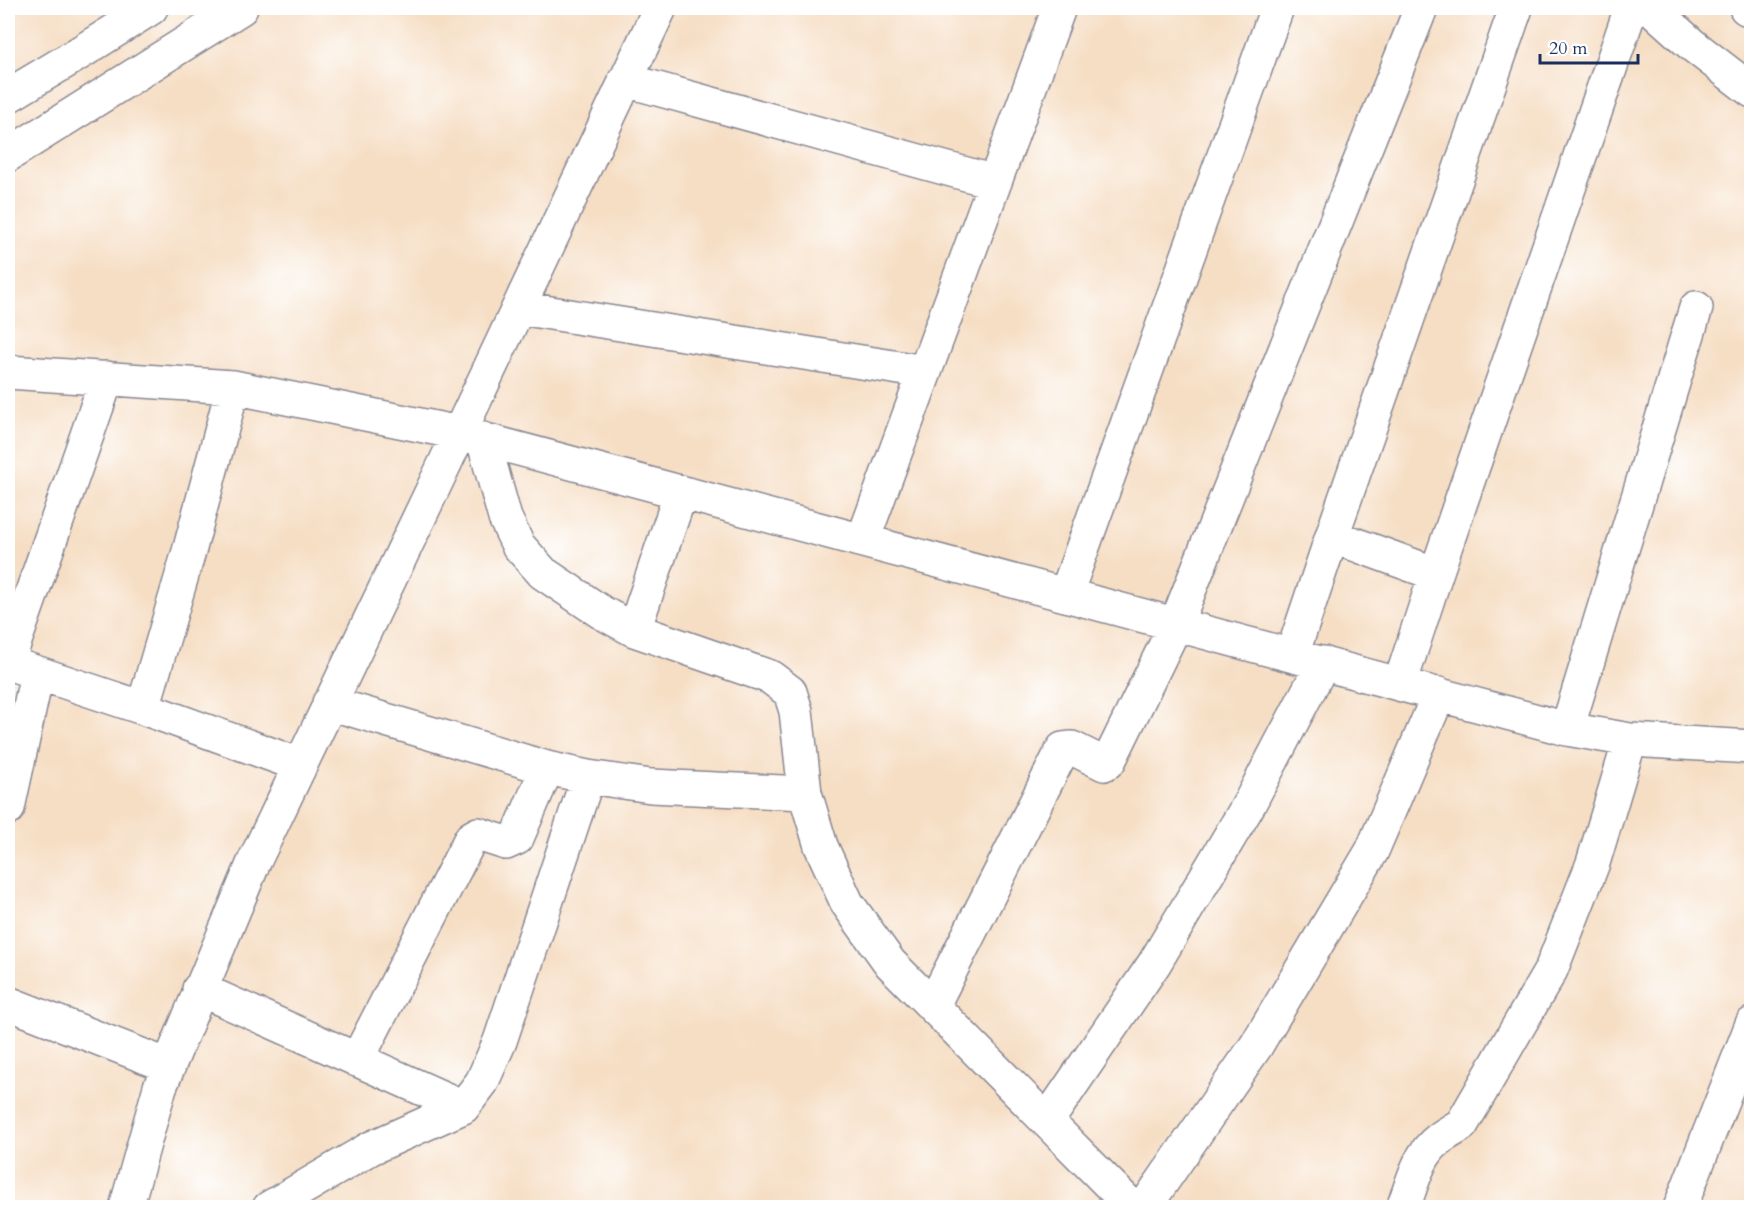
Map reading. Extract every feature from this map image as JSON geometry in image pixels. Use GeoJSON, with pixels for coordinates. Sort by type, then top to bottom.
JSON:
{"type":"FeatureCollection","features":[{"type":"Feature","properties":{"kind":"main road"},"geometry":{"type":"LineString","coordinates":[[73,57],[115,8]]}},
{"type":"Feature","properties":{"kind":"main road"},"geometry":{"type":"LineString","coordinates":[[8,96],[151,8]]}},
{"type":"Feature","properties":{"kind":"main road"},"geometry":{"type":"LineString","coordinates":[[8,154],[241,8]]}},
{"type":"Feature","properties":{"kind":"main road"},"geometry":{"type":"LineString","coordinates":[[126,1208],[160,1087],[254,861],[329,703],[471,436],[519,308],[660,8]]}},
{"type":"Feature","properties":{"kind":"main road"},"geometry":{"type":"LineString","coordinates":[[863,540],[1059,8]]}},
{"type":"Feature","properties":{"kind":"main road"},"geometry":{"type":"LineString","coordinates":[[1066,594],[1277,8]]}},
{"type":"Feature","properties":{"kind":"main road"},"geometry":{"type":"LineString","coordinates":[[933,1005],[1063,749],[1072,747],[1104,764],[1109,761],[1176,624],[1421,8]]}},
{"type":"Feature","properties":{"kind":"main road"},"geometry":{"type":"LineString","coordinates":[[1047,1121],[1154,964],[1248,806],[1308,659],[1332,536],[1516,8]]}},
{"type":"Feature","properties":{"kind":"main road"},"geometry":{"type":"LineString","coordinates":[[1400,684],[1631,8]]}},
{"type":"Feature","properties":{"kind":"main road"},"geometry":{"type":"LineString","coordinates":[[1652,8],[1691,44],[1752,91]]}},
{"type":"Feature","properties":{"kind":"main road"},"geometry":{"type":"LineString","coordinates":[[1746,8],[1752,11]]}},
{"type":"Feature","properties":{"kind":"main road"},"geometry":{"type":"LineString","coordinates":[[625,80],[995,182]]}},
{"type":"Feature","properties":{"kind":"main road"},"geometry":{"type":"LineString","coordinates":[[519,308],[925,372]]}},
{"type":"Feature","properties":{"kind":"main road"},"geometry":{"type":"LineString","coordinates":[[1567,729],[1696,308]]}},
{"type":"Feature","properties":{"kind":"main road"},"geometry":{"type":"LineString","coordinates":[[8,372],[233,387],[471,436],[1567,729],[1630,740],[1752,747]]}},
{"type":"Feature","properties":{"kind":"main road"},"geometry":{"type":"LineString","coordinates":[[8,808],[17,666],[107,378]]}},
{"type":"Feature","properties":{"kind":"main road"},"geometry":{"type":"LineString","coordinates":[[143,708],[190,548],[233,387]]}},
{"type":"Feature","properties":{"kind":"main road"},"geometry":{"type":"LineString","coordinates":[[471,436],[518,545],[543,573],[634,630],[771,677],[790,692],[796,711],[805,793],[821,846],[847,903],[890,963],[1133,1208]]}},
{"type":"Feature","properties":{"kind":"main road"},"geometry":{"type":"LineString","coordinates":[[634,630],[681,492]]}},
{"type":"Feature","properties":{"kind":"main road"},"geometry":{"type":"LineString","coordinates":[[1332,536],[1436,574]]}},
{"type":"Feature","properties":{"kind":"main road"},"geometry":{"type":"LineString","coordinates":[[17,666],[143,708],[300,765]]}},
{"type":"Feature","properties":{"kind":"main road"},"geometry":{"type":"LineString","coordinates":[[1144,1208],[1256,1047],[1372,851],[1439,694]]}},
{"type":"Feature","properties":{"kind":"main road"},"geometry":{"type":"LineString","coordinates":[[329,703],[547,768],[588,777],[651,786],[805,793]]}},
{"type":"Feature","properties":{"kind":"main road"},"geometry":{"type":"LineString","coordinates":[[1403,1208],[1428,1149],[1438,1139],[1462,1124],[1551,970],[1593,863],[1630,740]]}},
{"type":"Feature","properties":{"kind":"main road"},"geometry":{"type":"LineString","coordinates":[[357,1060],[471,838],[478,834],[506,843],[517,838],[547,768]]}},
{"type":"Feature","properties":{"kind":"main road"},"geometry":{"type":"LineString","coordinates":[[269,1208],[371,1148],[463,1107],[482,1082],[500,1041],[588,777]]}},
{"type":"Feature","properties":{"kind":"main road"},"geometry":{"type":"LineString","coordinates":[[199,990],[463,1107]]}},
{"type":"Feature","properties":{"kind":"main road"},"geometry":{"type":"LineString","coordinates":[[8,1003],[169,1066]]}},
{"type":"Feature","properties":{"kind":"main road"},"geometry":{"type":"LineString","coordinates":[[1680,1208],[1752,1024]]}}]}
